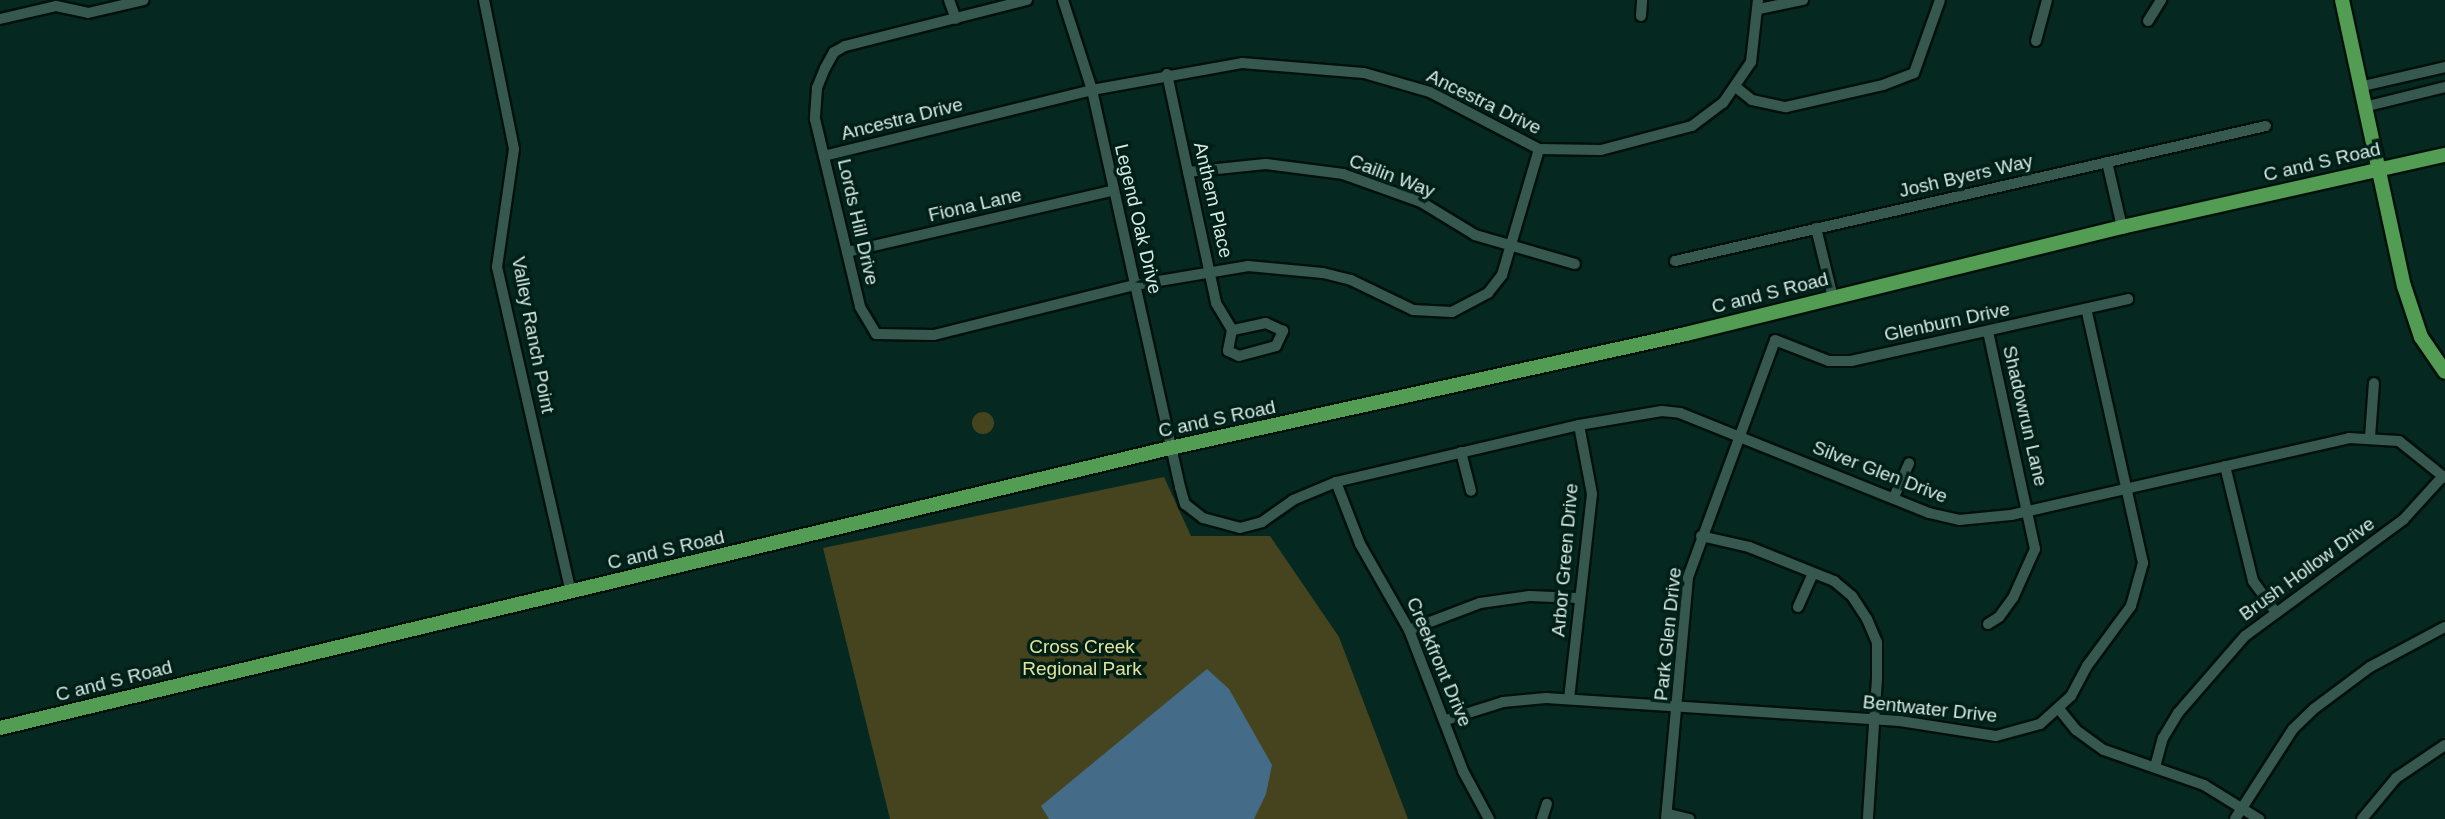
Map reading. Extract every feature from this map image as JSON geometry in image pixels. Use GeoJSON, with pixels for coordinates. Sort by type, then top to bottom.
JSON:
{"type":"FeatureCollection","features":[{"type":"Feature","properties":{"kind":"main road"},"geometry":{"type":"LineString","coordinates":[[2342,0],[2368,106],[2404,286],[2421,337],[2445,372]]}},
{"type":"Feature","properties":{"kind":"main road","name":"C and S Road"},"geometry":{"type":"LineString","coordinates":[[0,728],[1170,448],[1833,298],[2122,227],[2445,155]]}},
{"type":"Feature","properties":{"kind":"street"},"geometry":{"type":"LineString","coordinates":[[0,19],[56,6],[88,13],[144,0]]}},
{"type":"Feature","properties":{"kind":"street","name":"Valley Ranch Point"},"geometry":{"type":"LineString","coordinates":[[484,0],[514,149],[497,267],[571,593]]}},
{"type":"Feature","properties":{"kind":"street"},"geometry":{"type":"LineString","coordinates":[[950,0],[956,19]]}},
{"type":"Feature","properties":{"kind":"street","name":"Lords Hill Drive"},"geometry":{"type":"LineString","coordinates":[[1027,0],[861,41],[834,52],[817,88],[815,119],[860,307],[876,334],[934,335],[1136,285]]}},
{"type":"Feature","properties":{"kind":"street","name":"Legend Oak Drive"},"geometry":{"type":"LineString","coordinates":[[1063,0],[1092,90],[1111,191],[1136,285],[1170,448]]}},
{"type":"Feature","properties":{"kind":"street"},"geometry":{"type":"LineString","coordinates":[[1642,0],[1642,16]]}},
{"type":"Feature","properties":{"kind":"street"},"geometry":{"type":"LineString","coordinates":[[1758,4],[1802,0]]}},
{"type":"Feature","properties":{"kind":"street"},"geometry":{"type":"LineString","coordinates":[[1737,88],[1752,100],[1786,107],[1883,85],[1914,73],[1940,0]]}},
{"type":"Feature","properties":{"kind":"street"},"geometry":{"type":"LineString","coordinates":[[2036,41],[2047,0]]}},
{"type":"Feature","properties":{"kind":"street"},"geometry":{"type":"LineString","coordinates":[[2148,21],[2161,0]]}},
{"type":"Feature","properties":{"kind":"street","name":"Ancestra Drive"},"geometry":{"type":"LineString","coordinates":[[824,156],[1092,90],[1167,74],[1242,63],[1364,73],[1430,92],[1539,149],[1601,150],[1669,134],[1707,116],[1737,88],[1751,62],[1758,4]]}},
{"type":"Feature","properties":{"kind":"street"},"geometry":{"type":"LineString","coordinates":[[2363,86],[2445,67]]}},
{"type":"Feature","properties":{"kind":"street","name":"Anthem Place"},"geometry":{"type":"LineString","coordinates":[[1167,74],[1216,303],[1232,330],[1228,351],[1240,356],[1276,346],[1283,331],[1266,323],[1232,330]]}},
{"type":"Feature","properties":{"kind":"street"},"geometry":{"type":"LineString","coordinates":[[2368,106],[2445,87]]}},
{"type":"Feature","properties":{"kind":"street","name":"Josh Byers Way"},"geometry":{"type":"LineString","coordinates":[[1675,261],[2266,126]]}},
{"type":"Feature","properties":{"kind":"street"},"geometry":{"type":"LineString","coordinates":[[1136,285],[1248,266],[1313,271],[1351,280],[1413,310],[1432,314],[1452,312],[1488,293],[1502,275],[1513,247],[1539,149]]}},
{"type":"Feature","properties":{"kind":"street"},"geometry":{"type":"LineString","coordinates":[[2107,162],[2122,227]]}},
{"type":"Feature","properties":{"kind":"street","name":"Cailin Way"},"geometry":{"type":"LineString","coordinates":[[1188,172],[1266,164],[1343,174],[1421,202],[1475,235],[1574,264]]}},
{"type":"Feature","properties":{"kind":"street","name":"Fiona Lane"},"geometry":{"type":"LineString","coordinates":[[847,252],[1111,191]]}},
{"type":"Feature","properties":{"kind":"street"},"geometry":{"type":"LineString","coordinates":[[1816,228],[1833,298]]}},
{"type":"Feature","properties":{"kind":"street","name":"Glenburn Drive"},"geometry":{"type":"LineString","coordinates":[[1775,340],[1829,360],[1851,361],[2128,299]]}},
{"type":"Feature","properties":{"kind":"street","name":"Bentwater Drive"},"geometry":{"type":"LineString","coordinates":[[1447,720],[1503,702],[1569,699],[1873,719],[1996,736],[2040,723],[2059,709],[2131,606],[2140,585],[2143,563],[2087,309]]}},
{"type":"Feature","properties":{"kind":"street","name":"Shadowrun Lane"},"geometry":{"type":"LineString","coordinates":[[1988,331],[2035,531],[2029,569],[1999,617],[1988,624]]}},
{"type":"Feature","properties":{"kind":"street","name":"Park Glen Drive"},"geometry":{"type":"LineString","coordinates":[[1668,817],[1688,577],[1700,537],[1775,340]]}},
{"type":"Feature","properties":{"kind":"street"},"geometry":{"type":"LineString","coordinates":[[2370,437],[2374,383]]}},
{"type":"Feature","properties":{"kind":"street","name":"Silver Glen Drive"},"geometry":{"type":"LineString","coordinates":[[1170,448],[1185,504],[1203,518],[1240,528],[1262,522],[1293,500],[1336,482],[1579,425],[1662,411],[1680,413],[1737,439],[1959,520],[1986,520],[2126,486],[2370,437],[2399,441],[2444,477]]}},
{"type":"Feature","properties":{"kind":"street","name":"Arbor Green Drive"},"geometry":{"type":"LineString","coordinates":[[1569,699],[1578,598],[1592,494],[1579,425]]}},
{"type":"Feature","properties":{"kind":"street"},"geometry":{"type":"LineString","coordinates":[[1461,452],[1471,491]]}},
{"type":"Feature","properties":{"kind":"street"},"geometry":{"type":"LineString","coordinates":[[1894,497],[1909,463]]}},
{"type":"Feature","properties":{"kind":"street"},"geometry":{"type":"LineString","coordinates":[[2225,466],[2253,580],[2275,611]]}},
{"type":"Feature","properties":{"kind":"street","name":"Brush Hollow Drive"},"geometry":{"type":"LineString","coordinates":[[2155,767],[2163,738],[2178,713],[2245,636],[2275,611],[2404,519],[2444,477]]}},
{"type":"Feature","properties":{"kind":"street","name":"Creekfront Drive"},"geometry":{"type":"LineString","coordinates":[[1336,482],[1360,544],[1409,630],[1447,720],[1463,771],[1489,819]]}},
{"type":"Feature","properties":{"kind":"street"},"geometry":{"type":"LineString","coordinates":[[1700,537],[1749,547],[1813,573],[1852,596],[1867,619],[1877,642],[1867,819]]}},
{"type":"Feature","properties":{"kind":"street"},"geometry":{"type":"LineString","coordinates":[[1798,607],[1813,573]]}},
{"type":"Feature","properties":{"kind":"street"},"geometry":{"type":"LineString","coordinates":[[1409,630],[1480,603],[1530,596],[1578,598]]}},
{"type":"Feature","properties":{"kind":"street"},"geometry":{"type":"LineString","coordinates":[[2235,819],[2293,729],[2315,708],[2370,667],[2445,627]]}},
{"type":"Feature","properties":{"kind":"street"},"geometry":{"type":"LineString","coordinates":[[2059,709],[2076,730],[2104,750],[2204,786],[2259,819]]}},
{"type":"Feature","properties":{"kind":"street"},"geometry":{"type":"LineString","coordinates":[[2362,819],[2396,778],[2445,745]]}},
{"type":"Feature","properties":{"kind":"street"},"geometry":{"type":"LineString","coordinates":[[1542,819],[1547,804]]}},
{"type":"Feature","properties":{"kind":"street"},"geometry":{"type":"LineString","coordinates":[[1668,817],[1689,819]]}},
{"type":"Feature","properties":{"kind":"green space"},"geometry":{"type":"Polygon","coordinates":[[[979,412],[987,412],[994,419],[994,427],[987,434],[979,434],[972,427],[972,419],[979,412]]]}},
{"type":"Feature","properties":{"kind":"green space","name":"Cross Creek Regional Park"},"geometry":{"type":"Polygon","coordinates":[[[1164,477],[1191,536],[1270,536],[1339,637],[1408,819],[890,819],[823,548],[1164,477]]]}},
{"type":"Feature","properties":{"kind":"water"},"geometry":{"type":"Polygon","coordinates":[[[1207,669],[1229,689],[1272,765],[1266,794],[1254,819],[1049,819],[1041,806],[1207,669]]]}}]}
